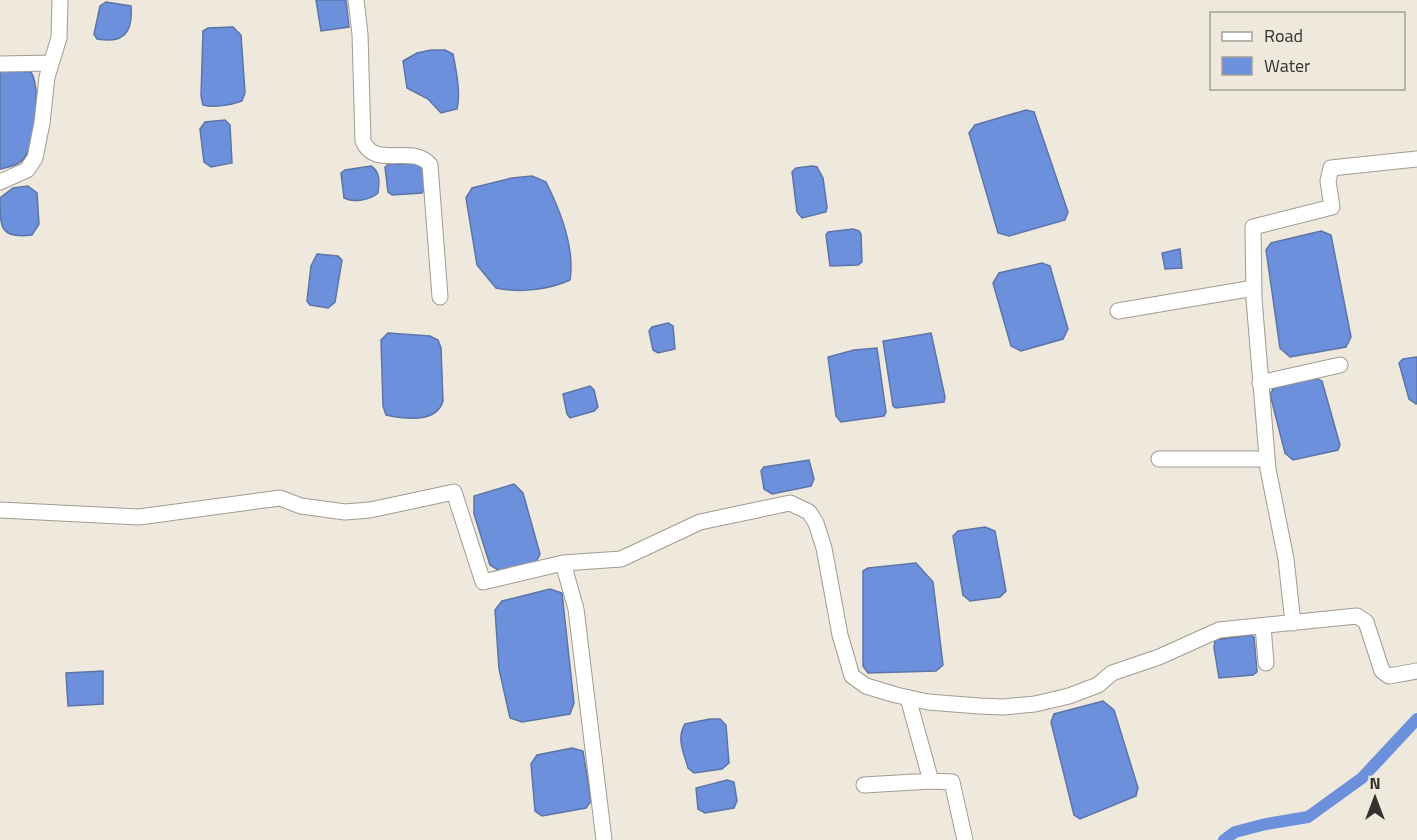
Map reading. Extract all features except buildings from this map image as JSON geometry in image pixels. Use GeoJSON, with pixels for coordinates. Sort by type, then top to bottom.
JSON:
{"type":"FeatureCollection","features":[{"type":"Feature","properties":{"kind":"street"},"geometry":{"type":"LineString","coordinates":[[0,182],[27,170],[35,158],[50,63],[59,38],[60,0]]}},
{"type":"Feature","properties":{"kind":"street"},"geometry":{"type":"LineString","coordinates":[[356,0],[360,34],[363,141],[366,147],[375,154],[416,155],[430,165],[440,297]]}},
{"type":"Feature","properties":{"kind":"street"},"geometry":{"type":"LineString","coordinates":[[0,64],[50,63]]}},
{"type":"Feature","properties":{"kind":"street"},"geometry":{"type":"LineString","coordinates":[[1293,623],[1286,559],[1267,459],[1254,288],[1253,227],[1332,207],[1328,181],[1331,168],[1417,159]]}},
{"type":"Feature","properties":{"kind":"street"},"geometry":{"type":"LineString","coordinates":[[1118,311],[1254,288]]}},
{"type":"Feature","properties":{"kind":"street"},"geometry":{"type":"LineString","coordinates":[[1260,383],[1340,365]]}},
{"type":"Feature","properties":{"kind":"street"},"geometry":{"type":"LineString","coordinates":[[1159,459],[1267,459]]}},
{"type":"Feature","properties":{"kind":"street"},"geometry":{"type":"LineString","coordinates":[[0,510],[139,517],[280,498],[301,506],[345,512],[370,510],[454,492],[483,582],[563,563],[621,559],[700,522],[790,503],[809,512],[816,523],[824,548],[840,635],[852,676],[866,686],[908,698],[991,707],[1035,704],[1098,686],[1112,673],[1159,657],[1219,630],[1357,616],[1366,621],[1382,671],[1389,676],[1417,671]]}},
{"type":"Feature","properties":{"kind":"street"},"geometry":{"type":"LineString","coordinates":[[563,563],[576,609],[604,840]]}},
{"type":"Feature","properties":{"kind":"street"},"geometry":{"type":"LineString","coordinates":[[1263,626],[1266,663]]}},
{"type":"Feature","properties":{"kind":"street"},"geometry":{"type":"LineString","coordinates":[[908,698],[932,781]]}},
{"type":"Feature","properties":{"kind":"street"},"geometry":{"type":"LineString","coordinates":[[864,785],[952,782],[965,840]]}},
{"type":"Feature","properties":{"kind":"water"},"geometry":{"type":"Polygon","coordinates":[[[316,0],[346,0],[349,27],[321,31],[316,0]]]}},
{"type":"Feature","properties":{"kind":"water"},"geometry":{"type":"Polygon","coordinates":[[[106,2],[131,6],[128,29],[120,38],[114,40],[97,39],[94,34],[100,6],[106,2]]]}},
{"type":"Feature","properties":{"kind":"water"},"geometry":{"type":"Polygon","coordinates":[[[233,27],[241,35],[245,93],[242,101],[222,106],[203,105],[201,96],[203,31],[208,28],[233,27]]]}},
{"type":"Feature","properties":{"kind":"water"},"geometry":{"type":"Polygon","coordinates":[[[445,50],[453,54],[457,74],[457,109],[441,113],[428,99],[407,88],[403,61],[417,53],[445,50]]]}},
{"type":"Feature","properties":{"kind":"water"},"geometry":{"type":"Polygon","coordinates":[[[0,70],[31,72],[36,89],[36,114],[32,139],[25,157],[17,164],[0,169],[0,70]]]}},
{"type":"Feature","properties":{"kind":"water"},"geometry":{"type":"Polygon","coordinates":[[[1026,110],[1034,112],[1068,212],[1065,220],[1009,236],[998,233],[969,133],[975,125],[1026,110]]]}},
{"type":"Feature","properties":{"kind":"water"},"geometry":{"type":"Polygon","coordinates":[[[225,120],[230,125],[232,163],[211,167],[204,162],[200,129],[205,122],[225,120]]]}},
{"type":"Feature","properties":{"kind":"water"},"geometry":{"type":"Polygon","coordinates":[[[419,163],[424,166],[425,189],[422,193],[392,195],[388,192],[385,167],[389,164],[419,163]]]}},
{"type":"Feature","properties":{"kind":"water"},"geometry":{"type":"Polygon","coordinates":[[[371,166],[378,175],[378,193],[362,200],[344,198],[341,173],[345,170],[371,166]]]}},
{"type":"Feature","properties":{"kind":"water"},"geometry":{"type":"Polygon","coordinates":[[[817,167],[823,178],[827,207],[826,212],[802,218],[797,212],[792,172],[796,168],[817,167]]]}},
{"type":"Feature","properties":{"kind":"water"},"geometry":{"type":"Polygon","coordinates":[[[532,176],[546,182],[561,217],[570,256],[570,280],[534,290],[496,288],[477,265],[466,198],[472,188],[512,178],[532,176]]]}},
{"type":"Feature","properties":{"kind":"water"},"geometry":{"type":"Polygon","coordinates":[[[28,186],[37,193],[39,224],[32,235],[21,236],[8,233],[0,217],[0,198],[13,188],[28,186]]]}},
{"type":"Feature","properties":{"kind":"water"},"geometry":{"type":"Polygon","coordinates":[[[853,229],[861,234],[862,262],[858,265],[830,266],[826,235],[828,232],[853,229]]]}},
{"type":"Feature","properties":{"kind":"water"},"geometry":{"type":"Polygon","coordinates":[[[1321,231],[1331,235],[1351,337],[1346,347],[1290,357],[1280,348],[1266,250],[1271,243],[1321,231]]]}},
{"type":"Feature","properties":{"kind":"water"},"geometry":{"type":"Polygon","coordinates":[[[1180,249],[1182,268],[1165,269],[1162,253],[1180,249]]]}},
{"type":"Feature","properties":{"kind":"water"},"geometry":{"type":"Polygon","coordinates":[[[317,254],[338,256],[342,260],[335,302],[328,308],[310,305],[307,301],[311,266],[317,254]]]}},
{"type":"Feature","properties":{"kind":"water"},"geometry":{"type":"Polygon","coordinates":[[[1042,263],[1050,266],[1068,329],[1063,339],[1021,351],[1011,346],[993,283],[999,273],[1042,263]]]}},
{"type":"Feature","properties":{"kind":"water"},"geometry":{"type":"Polygon","coordinates":[[[668,323],[673,326],[675,349],[658,353],[653,350],[649,331],[652,327],[668,323]]]}},
{"type":"Feature","properties":{"kind":"water"},"geometry":{"type":"Polygon","coordinates":[[[388,333],[430,336],[438,340],[441,348],[443,401],[434,413],[419,418],[386,415],[383,406],[381,340],[388,333]]]}},
{"type":"Feature","properties":{"kind":"water"},"geometry":{"type":"Polygon","coordinates":[[[931,333],[945,397],[944,402],[896,408],[893,406],[883,341],[931,333]]]}},
{"type":"Feature","properties":{"kind":"water"},"geometry":{"type":"Polygon","coordinates":[[[877,348],[886,412],[884,416],[841,422],[836,416],[828,357],[854,350],[877,348]]]}},
{"type":"Feature","properties":{"kind":"water"},"geometry":{"type":"Polygon","coordinates":[[[1417,357],[1416,404],[1409,399],[1399,363],[1403,359],[1417,357]]]}},
{"type":"Feature","properties":{"kind":"water"},"geometry":{"type":"Polygon","coordinates":[[[1315,378],[1322,381],[1340,445],[1338,450],[1293,460],[1285,453],[1270,394],[1274,388],[1315,378]]]}},
{"type":"Feature","properties":{"kind":"water"},"geometry":{"type":"Polygon","coordinates":[[[590,386],[594,390],[598,407],[594,411],[570,418],[563,394],[590,386]]]}},
{"type":"Feature","properties":{"kind":"water"},"geometry":{"type":"Polygon","coordinates":[[[809,460],[814,479],[811,486],[772,494],[764,489],[761,471],[764,467],[809,460]]]}},
{"type":"Feature","properties":{"kind":"water"},"geometry":{"type":"Polygon","coordinates":[[[514,484],[523,493],[540,554],[529,566],[501,572],[490,565],[474,514],[474,496],[514,484]]]}},
{"type":"Feature","properties":{"kind":"water"},"geometry":{"type":"Polygon","coordinates":[[[985,527],[995,531],[1006,591],[1000,597],[970,601],[963,595],[953,536],[958,531],[985,527]]]}},
{"type":"Feature","properties":{"kind":"water"},"geometry":{"type":"Polygon","coordinates":[[[916,563],[933,582],[943,665],[936,671],[868,673],[863,666],[863,571],[868,568],[916,563]]]}},
{"type":"Feature","properties":{"kind":"water"},"geometry":{"type":"Polygon","coordinates":[[[550,589],[562,593],[574,703],[570,714],[522,722],[510,718],[499,669],[495,610],[502,601],[550,589]]]}},
{"type":"Feature","properties":{"kind":"water"},"geometry":{"type":"Polygon","coordinates":[[[1251,635],[1254,637],[1257,672],[1253,675],[1219,678],[1214,648],[1215,640],[1251,635]]]}},
{"type":"Feature","properties":{"kind":"water"},"geometry":{"type":"Polygon","coordinates":[[[103,671],[103,704],[68,706],[66,673],[103,671]]]}},
{"type":"Feature","properties":{"kind":"water"},"geometry":{"type":"Polygon","coordinates":[[[1103,701],[1114,710],[1138,788],[1136,796],[1080,819],[1074,815],[1051,722],[1054,714],[1103,701]]]}},
{"type":"Feature","properties":{"kind":"water"},"geometry":{"type":"Polygon","coordinates":[[[720,719],[726,725],[729,763],[722,769],[694,773],[688,768],[683,751],[682,730],[685,724],[720,719]]]}},
{"type":"Feature","properties":{"kind":"water"},"geometry":{"type":"Polygon","coordinates":[[[572,748],[583,751],[591,801],[586,808],[542,816],[535,811],[531,764],[537,755],[572,748]]]}},
{"type":"Feature","properties":{"kind":"water"},"geometry":{"type":"Polygon","coordinates":[[[727,780],[734,782],[737,801],[734,808],[705,813],[698,809],[696,788],[727,780]]]}},
{"type":"Feature","properties":{"kind":"waterway"},"geometry":{"type":"LineString","coordinates":[[1224,840],[1235,832],[1308,817],[1362,778],[1417,719]]}}]}
